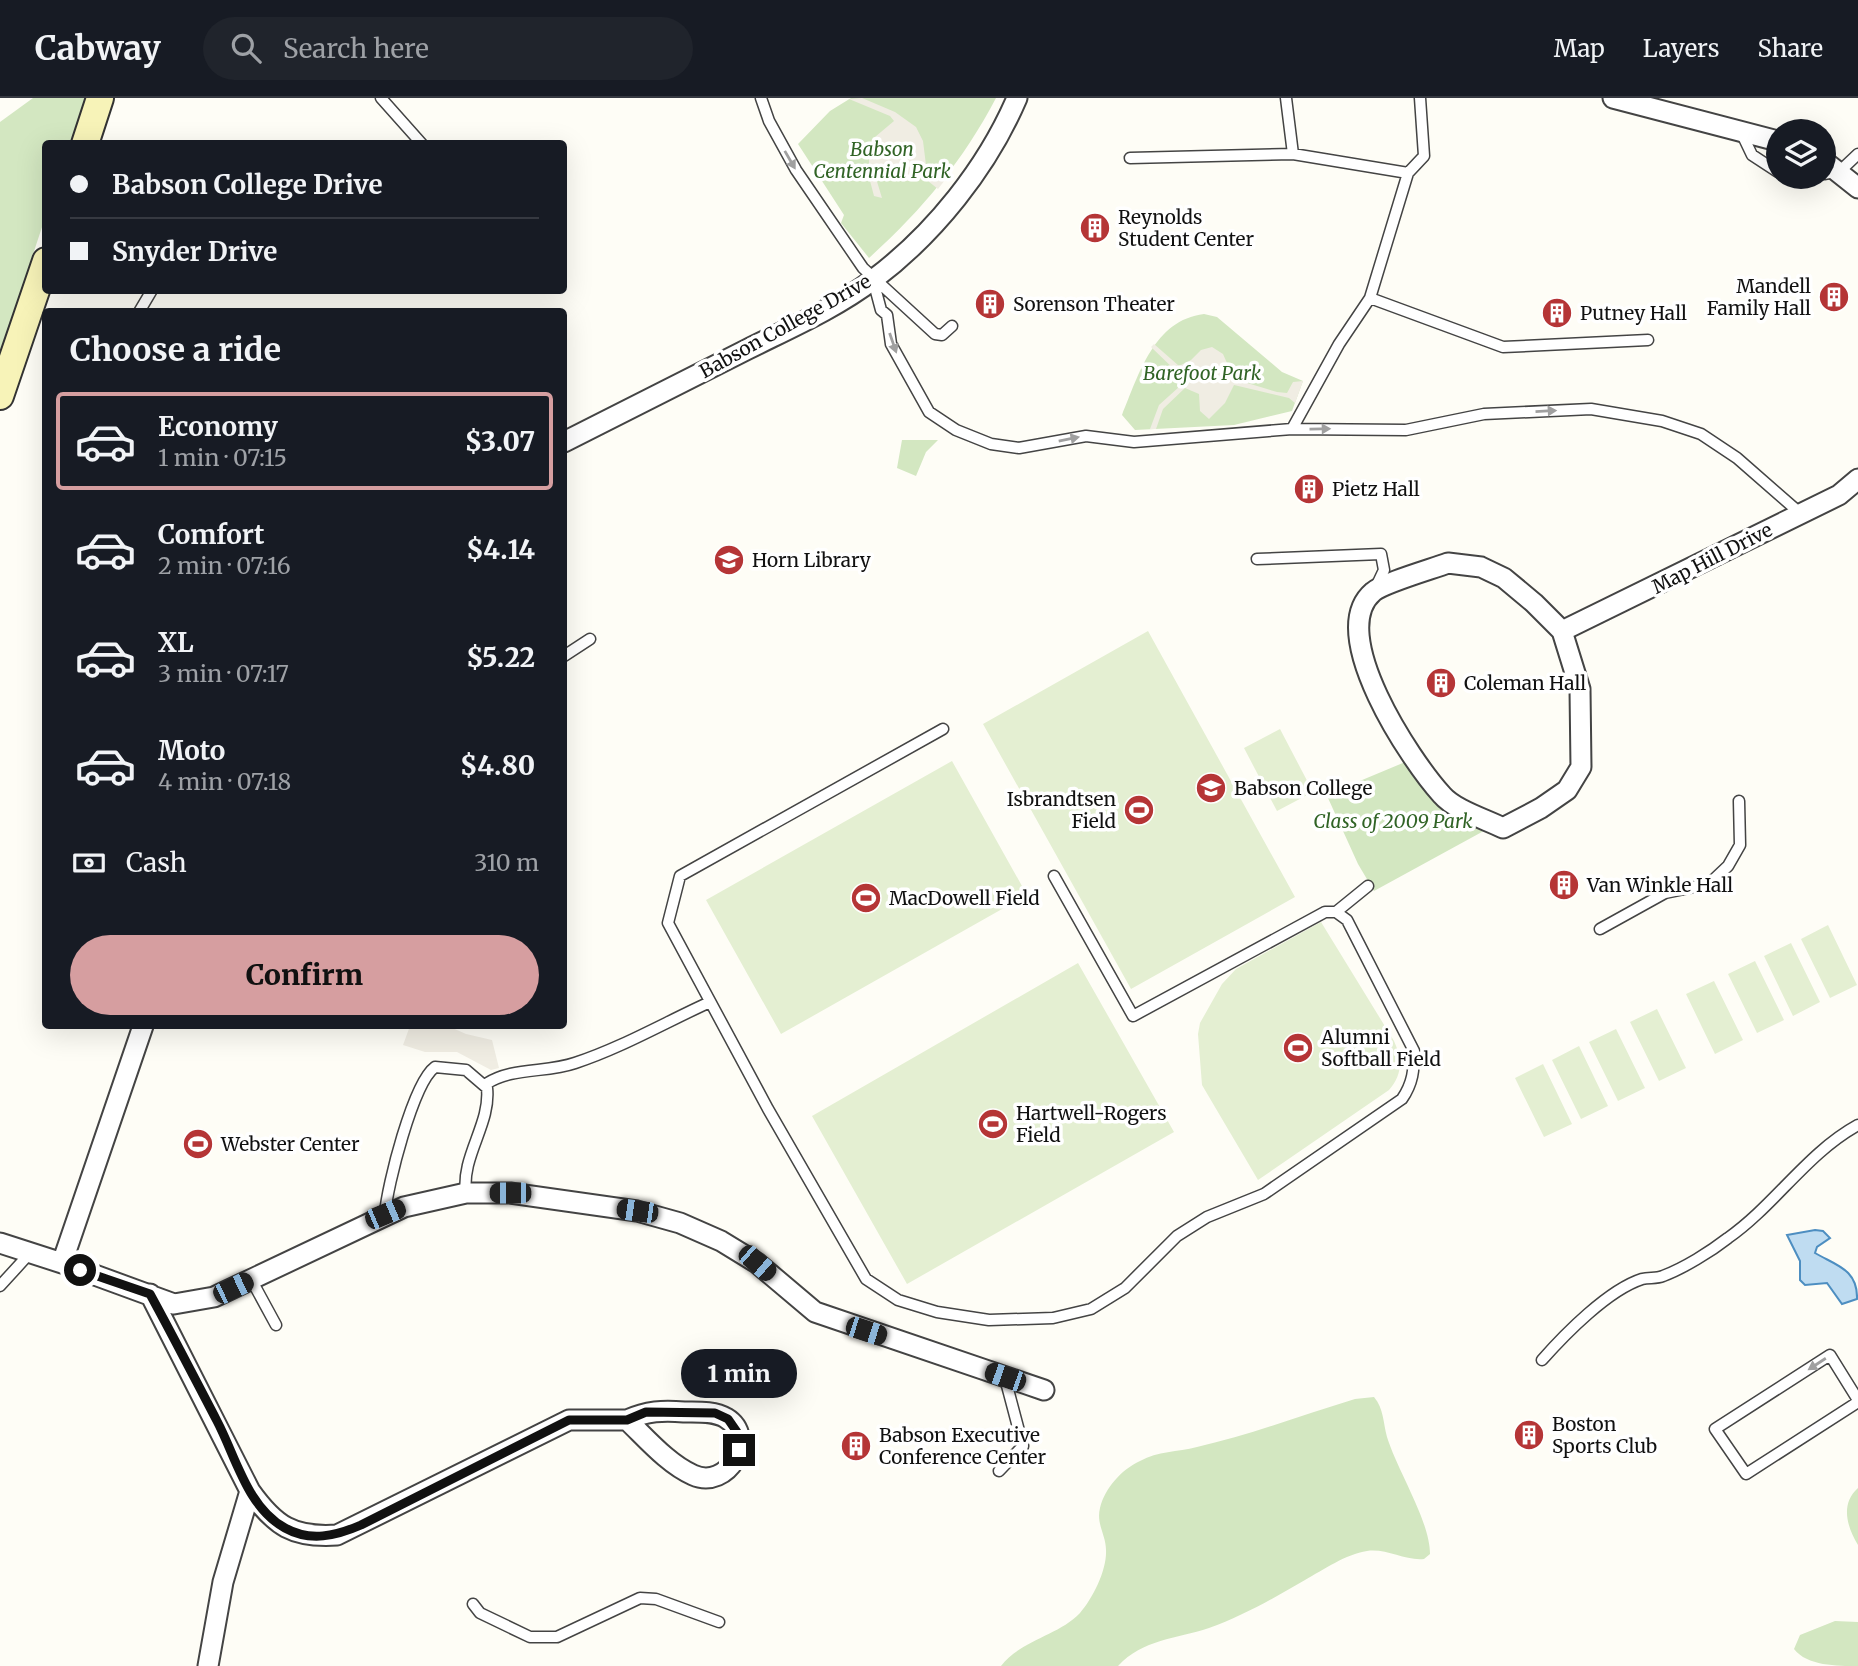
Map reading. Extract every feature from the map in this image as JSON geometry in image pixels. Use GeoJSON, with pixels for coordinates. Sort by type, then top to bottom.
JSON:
{"type":"FeatureCollection","features":[{"type":"Feature","properties":{"kind":"main road"},"geometry":{"type":"LineString","coordinates":[[86,140],[100,98]]}},
{"type":"Feature","properties":{"kind":"main road"},"geometry":{"type":"LineString","coordinates":[[0,396],[42,273]]}},
{"type":"Feature","properties":{"kind":"street","name":"Babson College Drive"},"geometry":{"type":"LineString","coordinates":[[567,440],[776,335],[873,280],[918,241],[952,204],[1007,120],[1017,98]]}},
{"type":"Feature","properties":{"kind":"street"},"geometry":{"type":"LineString","coordinates":[[1613,98],[1766,138]]}},
{"type":"Feature","properties":{"kind":"street"},"geometry":{"type":"LineString","coordinates":[[1836,174],[1858,188]]}},
{"type":"Feature","properties":{"kind":"street","name":"Map Hill Drive"},"geometry":{"type":"LineString","coordinates":[[1562,631],[1839,495],[1858,479]]}},
{"type":"Feature","properties":{"kind":"street"},"geometry":{"type":"LineString","coordinates":[[1448,563],[1481,567],[1519,589],[1562,631],[1581,701],[1581,766],[1567,790],[1541,808],[1503,828],[1444,798],[1389,718],[1370,677],[1357,633],[1360,614],[1373,592],[1448,563]]}},
{"type":"Feature","properties":{"kind":"street"},"geometry":{"type":"LineString","coordinates":[[62,1263],[142,1029]]}},
{"type":"Feature","properties":{"kind":"street"},"geometry":{"type":"LineString","coordinates":[[0,1244],[62,1263],[174,1304],[187,1304],[214,1297],[385,1214],[431,1199],[466,1193],[536,1196],[637,1211],[680,1223],[721,1241],[757,1263],[816,1312],[1044,1390]]}},
{"type":"Feature","properties":{"kind":"street"},"geometry":{"type":"LineString","coordinates":[[150,1294],[220,1426],[250,1492],[267,1514],[285,1528],[313,1537],[337,1535],[569,1420],[627,1420],[646,1412],[715,1413],[728,1419],[737,1432],[739,1450],[734,1464],[724,1474],[712,1478],[694,1476],[656,1448],[627,1420]]}},
{"type":"Feature","properties":{"kind":"street"},"geometry":{"type":"LineString","coordinates":[[208,1666],[223,1582],[250,1492]]}},
{"type":"Feature","properties":{"kind":"lane"},"geometry":{"type":"LineString","coordinates":[[381,98],[418,140]]}},
{"type":"Feature","properties":{"kind":"lane"},"geometry":{"type":"LineString","coordinates":[[761,98],[769,121],[796,170],[873,280],[935,334],[942,335],[952,326]]}},
{"type":"Feature","properties":{"kind":"lane"},"geometry":{"type":"LineString","coordinates":[[1286,98],[1293,154]]}},
{"type":"Feature","properties":{"kind":"lane"},"geometry":{"type":"LineString","coordinates":[[1292,429],[1339,344],[1370,298],[1408,173],[1424,156],[1420,98]]}},
{"type":"Feature","properties":{"kind":"lane"},"geometry":{"type":"LineString","coordinates":[[1741,132],[1752,155],[1766,164]]}},
{"type":"Feature","properties":{"kind":"lane"},"geometry":{"type":"LineString","coordinates":[[1130,158],[1293,154],[1408,173]]}},
{"type":"Feature","properties":{"kind":"lane"},"geometry":{"type":"LineString","coordinates":[[1836,165],[1858,154]]}},
{"type":"Feature","properties":{"kind":"lane"},"geometry":{"type":"LineString","coordinates":[[873,280],[881,310],[887,315],[891,344],[929,412],[956,430],[991,444],[1019,448],[1097,436],[1134,442],[1292,429],[1406,430],[1484,414],[1602,411],[1662,421],[1701,434],[1737,458],[1801,514]]}},
{"type":"Feature","properties":{"kind":"lane"},"geometry":{"type":"LineString","coordinates":[[1370,298],[1503,346],[1648,340]]}},
{"type":"Feature","properties":{"kind":"lane"},"geometry":{"type":"LineString","coordinates":[[1257,559],[1381,554],[1384,570],[1373,592]]}},
{"type":"Feature","properties":{"kind":"lane"},"geometry":{"type":"LineString","coordinates":[[567,654],[590,639]]}},
{"type":"Feature","properties":{"kind":"lane"},"geometry":{"type":"LineString","coordinates":[[943,729],[680,876],[668,923],[768,1109],[866,1279],[898,1300],[937,1312],[989,1320],[1053,1318],[1091,1309],[1125,1289],[1177,1236],[1207,1217],[1264,1194],[1402,1099],[1410,1086],[1414,1070],[1414,1051],[1347,920],[1336,912],[1325,912],[1133,1016],[1054,876]]}},
{"type":"Feature","properties":{"kind":"lane"},"geometry":{"type":"LineString","coordinates":[[1600,929],[1665,892],[1709,884],[1728,866],[1740,845],[1739,802]]}},
{"type":"Feature","properties":{"kind":"lane"},"geometry":{"type":"LineString","coordinates":[[1336,912],[1368,886]]}},
{"type":"Feature","properties":{"kind":"lane"},"geometry":{"type":"LineString","coordinates":[[486,1084],[500,1075],[544,1071],[576,1063],[710,1002]]}},
{"type":"Feature","properties":{"kind":"lane"},"geometry":{"type":"LineString","coordinates":[[385,1214],[389,1181],[419,1092],[435,1067],[450,1066],[466,1070],[486,1084],[488,1096],[463,1174],[466,1193]]}},
{"type":"Feature","properties":{"kind":"lane"},"geometry":{"type":"LineString","coordinates":[[1542,1360],[1561,1339],[1624,1289],[1642,1279],[1662,1277],[1726,1240],[1756,1216],[1820,1153],[1858,1125]]}},
{"type":"Feature","properties":{"kind":"lane"},"geometry":{"type":"LineString","coordinates":[[0,1286],[30,1253]]}},
{"type":"Feature","properties":{"kind":"lane"},"geometry":{"type":"LineString","coordinates":[[251,1279],[276,1325]]}},
{"type":"Feature","properties":{"kind":"lane"},"geometry":{"type":"LineString","coordinates":[[1830,1355],[1858,1401],[1746,1474],[1715,1429],[1830,1355]]}},
{"type":"Feature","properties":{"kind":"lane"},"geometry":{"type":"LineString","coordinates":[[999,1471],[1023,1446],[1005,1377]]}},
{"type":"Feature","properties":{"kind":"lane"},"geometry":{"type":"LineString","coordinates":[[473,1604],[480,1614],[530,1637],[557,1637],[640,1598],[656,1600],[719,1622]]}},
{"type":"Feature","properties":{"kind":"green space"},"geometry":{"type":"Polygon","coordinates":[[[33,98],[86,98],[72,140],[42,140],[42,227],[0,354],[0,122],[33,98]]]}},
{"type":"Feature","properties":{"kind":"green space","name":"Babson Centennial Park"},"geometry":{"type":"Polygon","coordinates":[[[851,98],[996,98],[970,143],[940,184],[907,222],[869,258],[841,223],[844,215],[798,144],[830,111],[851,98]]]}},
{"type":"Feature","properties":{"kind":"green space","name":"Barefoot Park"},"geometry":{"type":"Polygon","coordinates":[[[1204,314],[1217,317],[1282,372],[1303,381],[1292,411],[1234,425],[1135,430],[1122,415],[1151,351],[1172,327],[1187,318],[1204,314]]]}},
{"type":"Feature","properties":{"kind":"green space"},"geometry":{"type":"Polygon","coordinates":[[[902,440],[938,440],[926,452],[916,476],[897,468],[902,440]]]}},
{"type":"Feature","properties":{"kind":"green space","name":"Isbrandtsen Field"},"geometry":{"type":"Polygon","coordinates":[[[1148,631],[1295,897],[1131,989],[983,724],[1148,631]]]}},
{"type":"Feature","properties":{"kind":"green space"},"geometry":{"type":"Polygon","coordinates":[[[1280,729],[1313,792],[1277,811],[1244,748],[1280,729]]]}},
{"type":"Feature","properties":{"kind":"green space","name":"Class of 2009 Park"},"geometry":{"type":"Polygon","coordinates":[[[1410,760],[1491,827],[1374,891],[1358,864],[1328,798],[1331,793],[1410,760]]]}},
{"type":"Feature","properties":{"kind":"green space","name":"MacDowell Field"},"geometry":{"type":"Polygon","coordinates":[[[952,761],[1027,895],[781,1034],[706,900],[952,761]]]}},
{"type":"Feature","properties":{"kind":"green space","name":"Alumni Softball Field"},"geometry":{"type":"Polygon","coordinates":[[[1321,922],[1394,1041],[1400,1060],[1399,1072],[1389,1090],[1258,1180],[1202,1085],[1198,1034],[1200,1023],[1222,984],[1236,969],[1321,922]]]}},
{"type":"Feature","properties":{"kind":"green space"},"geometry":{"type":"Polygon","coordinates":[[[1828,925],[1857,985],[1830,998],[1801,939],[1828,925]]]}},
{"type":"Feature","properties":{"kind":"green space"},"geometry":{"type":"Polygon","coordinates":[[[1791,943],[1820,1002],[1793,1016],[1764,956],[1791,943]]]}},
{"type":"Feature","properties":{"kind":"green space"},"geometry":{"type":"Polygon","coordinates":[[[1755,961],[1784,1020],[1757,1033],[1728,974],[1755,961]]]}},
{"type":"Feature","properties":{"kind":"green space","name":"Hartwell-Rogers Field"},"geometry":{"type":"Polygon","coordinates":[[[1078,963],[1174,1132],[907,1284],[812,1116],[1078,963]]]}},
{"type":"Feature","properties":{"kind":"green space"},"geometry":{"type":"Polygon","coordinates":[[[1714,981],[1743,1040],[1715,1054],[1686,994],[1714,981]]]}},
{"type":"Feature","properties":{"kind":"green space"},"geometry":{"type":"Polygon","coordinates":[[[1657,1009],[1686,1068],[1659,1081],[1630,1022],[1657,1009]]]}},
{"type":"Feature","properties":{"kind":"green space"},"geometry":{"type":"Polygon","coordinates":[[[1616,1029],[1645,1088],[1618,1101],[1589,1042],[1616,1029]]]}},
{"type":"Feature","properties":{"kind":"green space"},"geometry":{"type":"Polygon","coordinates":[[[1579,1046],[1608,1106],[1581,1119],[1552,1060],[1579,1046]]]}},
{"type":"Feature","properties":{"kind":"green space"},"geometry":{"type":"Polygon","coordinates":[[[1543,1064],[1572,1124],[1544,1137],[1515,1078],[1543,1064]]]}},
{"type":"Feature","properties":{"kind":"green space"},"geometry":{"type":"Polygon","coordinates":[[[1374,1397],[1381,1411],[1392,1451],[1425,1527],[1430,1554],[1424,1559],[1374,1551],[1351,1555],[1246,1612],[1209,1628],[1149,1645],[1118,1666],[1001,1666],[1019,1650],[1071,1621],[1090,1600],[1102,1575],[1106,1558],[1106,1545],[1099,1519],[1100,1508],[1110,1487],[1126,1469],[1154,1455],[1217,1442],[1355,1399],[1374,1397]]]}},
{"type":"Feature","properties":{"kind":"green space"},"geometry":{"type":"Polygon","coordinates":[[[1858,1488],[1858,1545],[1848,1523],[1847,1508],[1852,1494],[1858,1488]]]}},
{"type":"Feature","properties":{"kind":"green space"},"geometry":{"type":"Polygon","coordinates":[[[1835,1621],[1858,1622],[1858,1666],[1814,1662],[1794,1649],[1800,1635],[1835,1621]]]}},
{"type":"Feature","properties":{"kind":"shaded area"},"geometry":{"type":"Polygon","coordinates":[[[862,98],[895,112],[916,127],[923,141],[926,165],[945,180],[938,189],[923,177],[914,181],[899,181],[878,171],[875,175],[882,198],[874,196],[869,177],[869,151],[875,137],[894,121],[890,116],[849,99],[862,98]]]}},
{"type":"Feature","properties":{"kind":"shaded area"},"geometry":{"type":"Polygon","coordinates":[[[1154,344],[1179,366],[1191,360],[1201,350],[1212,347],[1223,354],[1234,379],[1277,392],[1287,393],[1293,382],[1303,381],[1295,403],[1289,398],[1234,385],[1225,403],[1209,419],[1200,411],[1199,394],[1185,388],[1163,409],[1156,429],[1150,429],[1159,405],[1179,387],[1181,381],[1177,372],[1151,347],[1154,344]]]}},
{"type":"Feature","properties":{"kind":"shaded area"},"geometry":{"type":"Polygon","coordinates":[[[409,1029],[455,1029],[492,1040],[499,1068],[491,1070],[457,1052],[425,1052],[403,1045],[409,1029]]]}},
{"type":"Feature","properties":{"kind":"water"},"geometry":{"type":"Polygon","coordinates":[[[1823,1231],[1830,1238],[1817,1247],[1815,1253],[1849,1274],[1854,1281],[1857,1299],[1842,1304],[1827,1283],[1805,1285],[1800,1280],[1800,1261],[1787,1235],[1823,1231]]]}},
{"type":"Feature","properties":{"kind":"place","name":"Reynolds Student Center"},"geometry":{"type":"Point","coordinates":[1095,228]}},
{"type":"Feature","properties":{"kind":"place","name":"Mandell Family Hall"},"geometry":{"type":"Point","coordinates":[1834,297]}},
{"type":"Feature","properties":{"kind":"place","name":"Sorenson Theater"},"geometry":{"type":"Point","coordinates":[990,304]}},
{"type":"Feature","properties":{"kind":"place","name":"Putney Hall"},"geometry":{"type":"Point","coordinates":[1557,313]}},
{"type":"Feature","properties":{"kind":"place","name":"Pietz Hall"},"geometry":{"type":"Point","coordinates":[1309,489]}},
{"type":"Feature","properties":{"kind":"place","name":"Horn Library"},"geometry":{"type":"Point","coordinates":[729,560]}},
{"type":"Feature","properties":{"kind":"place","name":"Coleman Hall"},"geometry":{"type":"Point","coordinates":[1441,683]}},
{"type":"Feature","properties":{"kind":"place","name":"Babson College"},"geometry":{"type":"Point","coordinates":[1211,788]}},
{"type":"Feature","properties":{"kind":"place","name":"Isbrandtsen Field"},"geometry":{"type":"Point","coordinates":[1139,810]}},
{"type":"Feature","properties":{"kind":"place","name":"Van Winkle Hall"},"geometry":{"type":"Point","coordinates":[1564,885]}},
{"type":"Feature","properties":{"kind":"place","name":"MacDowell Field"},"geometry":{"type":"Point","coordinates":[866,898]}},
{"type":"Feature","properties":{"kind":"place","name":"Alumni Softball Field"},"geometry":{"type":"Point","coordinates":[1298,1048]}},
{"type":"Feature","properties":{"kind":"place","name":"Hartwell-Rogers Field"},"geometry":{"type":"Point","coordinates":[993,1124]}},
{"type":"Feature","properties":{"kind":"place","name":"Webster Center"},"geometry":{"type":"Point","coordinates":[198,1144]}},
{"type":"Feature","properties":{"kind":"place","name":"Boston Sports Club"},"geometry":{"type":"Point","coordinates":[1529,1435]}},
{"type":"Feature","properties":{"kind":"place","name":"Babson Executive Conference Center"},"geometry":{"type":"Point","coordinates":[856,1446]}},
{"type":"Feature","properties":{"kind":"route"},"geometry":{"type":"LineString","coordinates":[[80,1270],[150,1294],[220,1426],[250,1492],[267,1514],[285,1528],[313,1537],[337,1535],[361,1525],[569,1420],[627,1420],[646,1412],[715,1413],[728,1419],[737,1432],[739,1450]]}}]}
